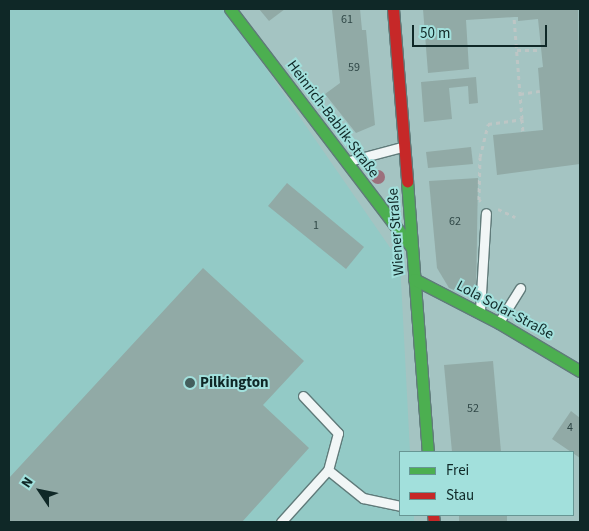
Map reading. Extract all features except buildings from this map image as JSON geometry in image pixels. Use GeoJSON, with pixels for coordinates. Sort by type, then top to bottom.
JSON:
{"type":"FeatureCollection","features":[{"type":"Feature","properties":{"kind":"street","name":"Heinrich-Bablik-Straße"},"geometry":{"type":"LineString","coordinates":[[230,9],[412,248]]}},
{"type":"Feature","properties":{"kind":"street","name":"Wiener Straße"},"geometry":{"type":"LineString","coordinates":[[393,9],[428,451]]}},
{"type":"Feature","properties":{"kind":"street","name":"Lola Solar-Straße"},"geometry":{"type":"LineString","coordinates":[[414,279],[499,323],[580,371]]}},
{"type":"Feature","properties":{"kind":"lane"},"geometry":{"type":"LineString","coordinates":[[347,162],[404,146]]}},
{"type":"Feature","properties":{"kind":"lane"},"geometry":{"type":"LineString","coordinates":[[480,313],[488,208]]}},
{"type":"Feature","properties":{"kind":"lane"},"geometry":{"type":"LineString","coordinates":[[499,323],[520,288]]}},
{"type":"Feature","properties":{"kind":"lane"},"geometry":{"type":"LineString","coordinates":[[281,522],[328,470],[338,433],[303,396]]}},
{"type":"Feature","properties":{"kind":"lane"},"geometry":{"type":"LineString","coordinates":[[328,470],[363,498],[399,506]]}},
{"type":"Feature","properties":{"kind":"path"},"geometry":{"type":"LineString","coordinates":[[514,16],[523,132]]}},
{"type":"Feature","properties":{"kind":"path"},"geometry":{"type":"LineString","coordinates":[[517,50],[541,50]]}},
{"type":"Feature","properties":{"kind":"path"},"geometry":{"type":"LineString","coordinates":[[520,94],[540,91]]}},
{"type":"Feature","properties":{"kind":"path"},"geometry":{"type":"LineString","coordinates":[[515,218],[488,208],[478,200],[480,157],[488,124],[522,119]]}},
{"type":"Feature","properties":{"kind":"shaded area"},"geometry":{"type":"Polygon","coordinates":[[[9,9],[225,9],[400,262],[410,451],[399,451],[399,516],[414,516],[414,522],[9,522],[9,9]]]}},
{"type":"Feature","properties":{"kind":"traffic: fast"},"geometry":{"type":"LineString","coordinates":[[230,9],[412,248]]}},
{"type":"Feature","properties":{"kind":"traffic: fast"},"geometry":{"type":"LineString","coordinates":[[407,181],[428,451]]}},
{"type":"Feature","properties":{"kind":"traffic: fast"},"geometry":{"type":"LineString","coordinates":[[414,279],[499,323],[580,371]]}},
{"type":"Feature","properties":{"kind":"traffic: jam"},"geometry":{"type":"LineString","coordinates":[[393,9],[407,181]]}},
{"type":"Feature","properties":{"kind":"traffic: jam"},"geometry":{"type":"LineString","coordinates":[[433,516],[434,522]]}},
{"type":"Feature","properties":{"kind":"place","name":"Pilkington"},"geometry":{"type":"Point","coordinates":[190,383]}}]}
